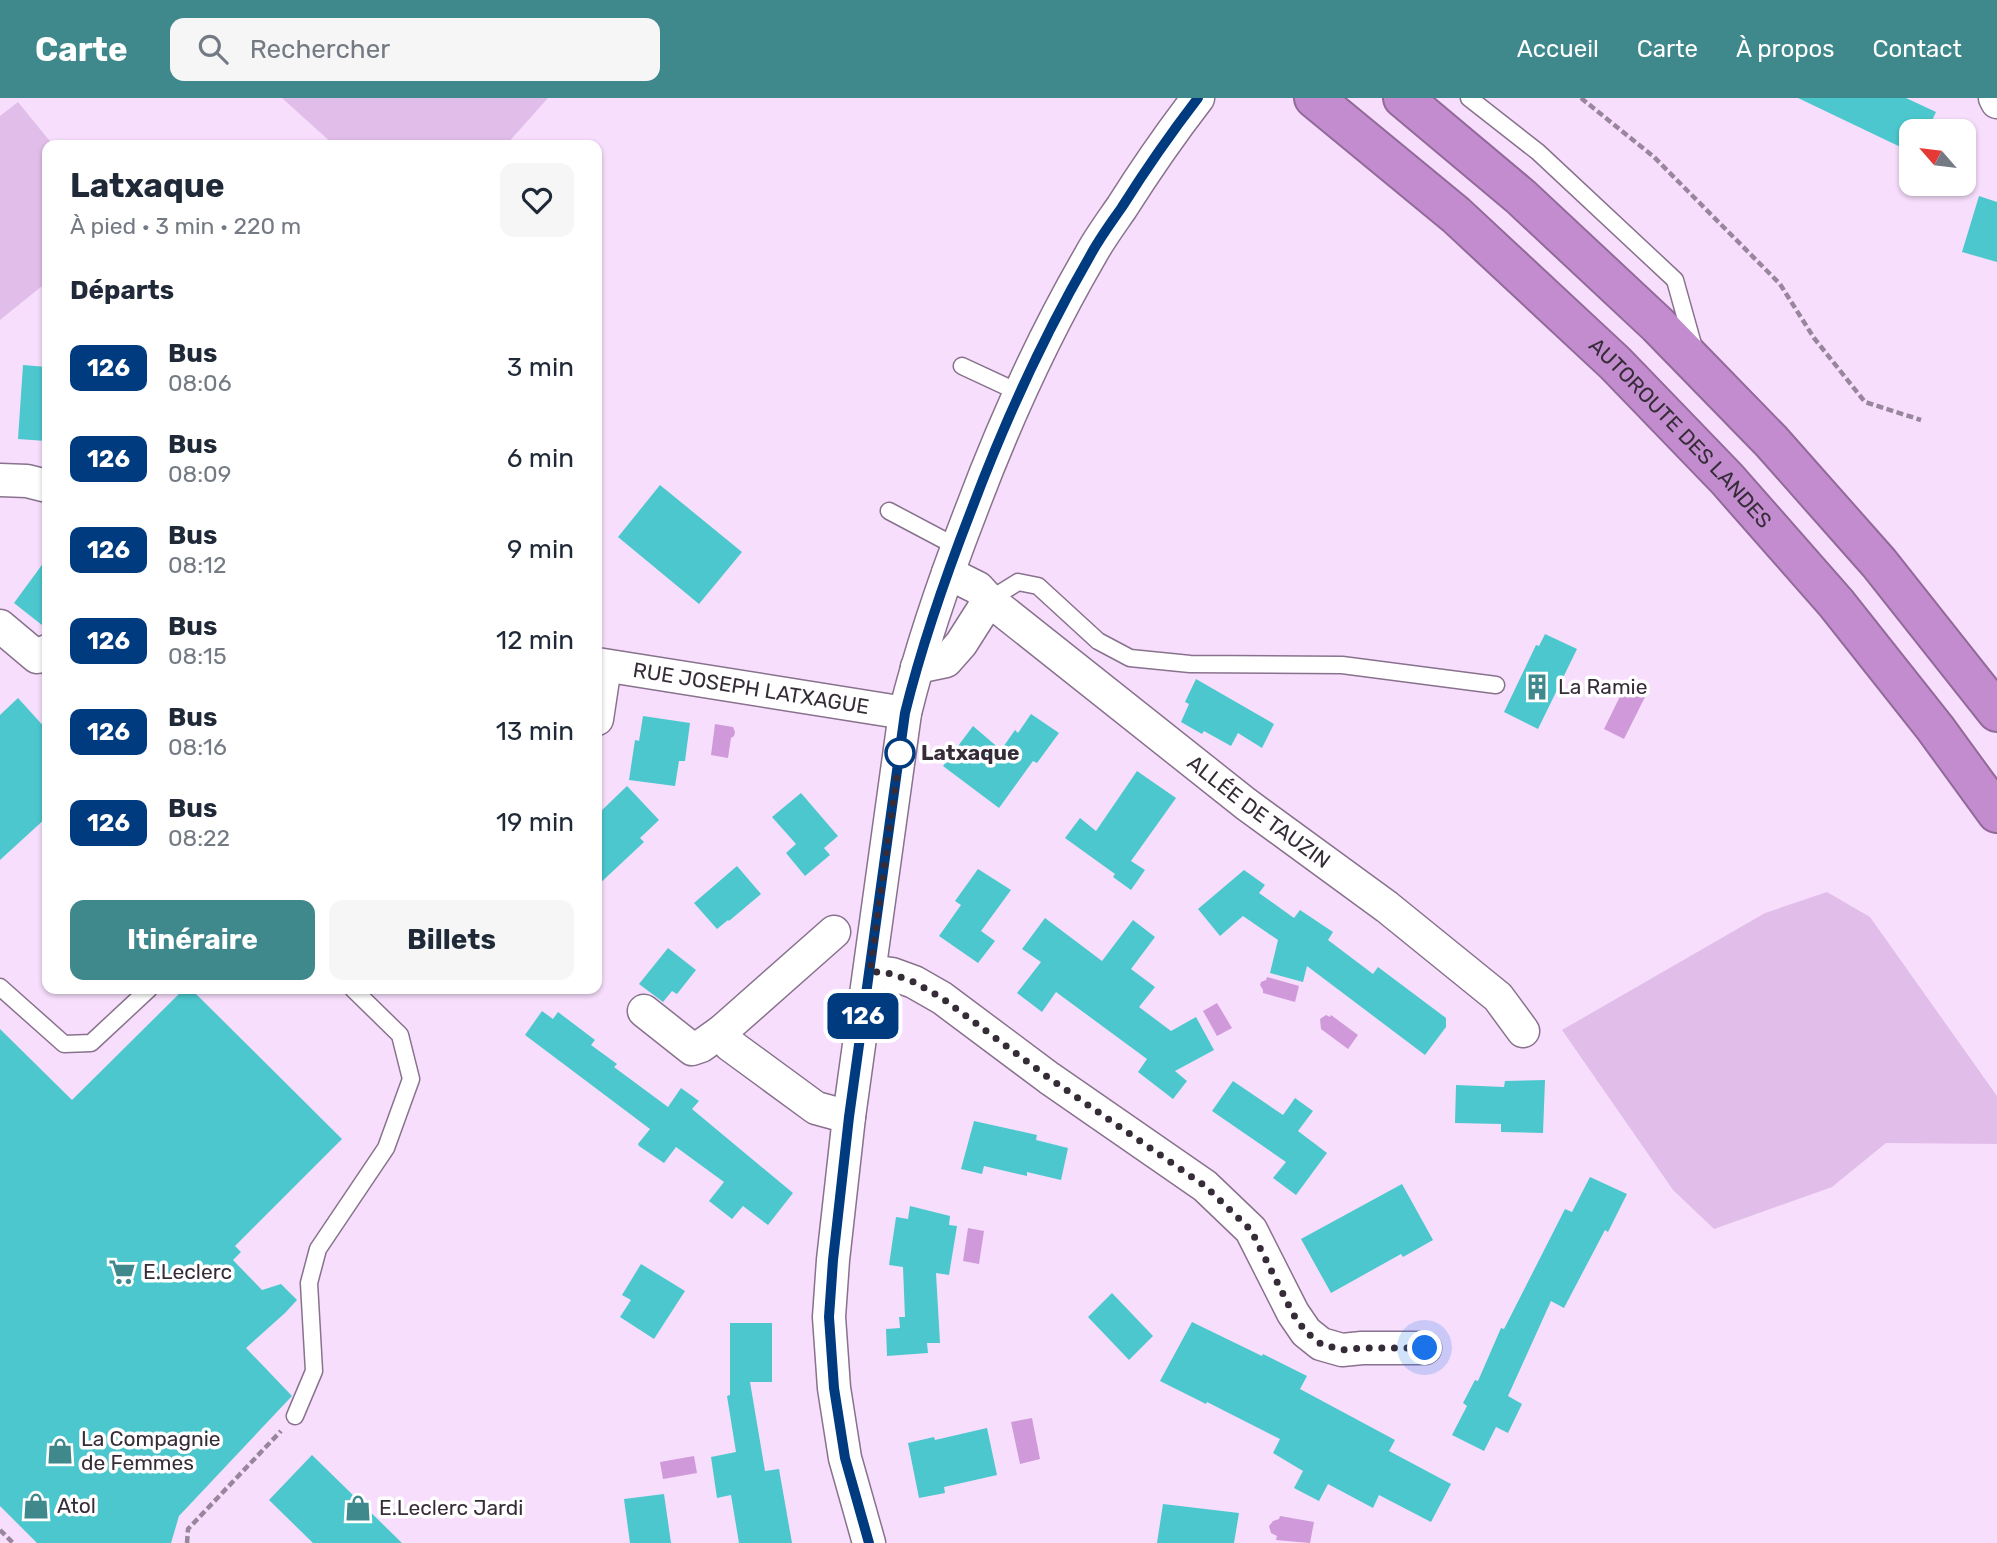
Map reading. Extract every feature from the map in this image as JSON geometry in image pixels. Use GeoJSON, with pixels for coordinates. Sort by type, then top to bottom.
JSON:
{"type":"FeatureCollection","features":[{"type":"Feature","properties":{"kind":"highway","name":"AUTOROUTE DES LANDES"},"geometry":{"type":"LineString","coordinates":[[1314,98],[1456,215],[1615,363],[1727,479],[1836,603],[1935,728],[1997,813]]}},
{"type":"Feature","properties":{"kind":"highway"},"geometry":{"type":"LineString","coordinates":[[1403,98],[1521,197],[1700,367],[1771,441],[1879,563],[1997,712]]}},
{"type":"Feature","properties":{"kind":"street"},"geometry":{"type":"LineString","coordinates":[[869,1543],[845,1458],[834,1388],[829,1317],[849,1117],[905,713],[916,667],[952,560],[994,451],[1056,317],[1091,253],[1150,163],[1194,103]]}},
{"type":"Feature","properties":{"kind":"street"},"geometry":{"type":"LineString","coordinates":[[0,480],[42,485]]}},
{"type":"Feature","properties":{"kind":"street","name":"ALLÉE DE TAUZIN"},"geometry":{"type":"LineString","coordinates":[[952,560],[989,600],[1246,804],[1387,907],[1499,997],[1523,1031]]}},
{"type":"Feature","properties":{"kind":"street"},"geometry":{"type":"LineString","coordinates":[[916,667],[946,661],[961,644],[989,600]]}},
{"type":"Feature","properties":{"kind":"street"},"geometry":{"type":"LineString","coordinates":[[0,626],[37,657],[42,654]]}},
{"type":"Feature","properties":{"kind":"street","name":"RUE JOSEPH LATXAGUE"},"geometry":{"type":"LineString","coordinates":[[602,665],[905,713]]}},
{"type":"Feature","properties":{"kind":"street"},"geometry":{"type":"LineString","coordinates":[[644,1011],[692,1049],[701,1046],[722,1031],[834,932]]}},
{"type":"Feature","properties":{"kind":"street"},"geometry":{"type":"LineString","coordinates":[[870,971],[892,974],[914,982],[942,998],[1049,1078],[1205,1186],[1251,1230],[1293,1314],[1306,1332],[1321,1344],[1342,1350],[1425,1348]]}},
{"type":"Feature","properties":{"kind":"street"},"geometry":{"type":"LineString","coordinates":[[722,1031],[730,1045],[816,1108],[849,1117]]}},
{"type":"Feature","properties":{"kind":"lane"},"geometry":{"type":"LineString","coordinates":[[1469,98],[1538,152],[1675,279],[1700,367]]}},
{"type":"Feature","properties":{"kind":"lane"},"geometry":{"type":"LineString","coordinates":[[962,366],[1020,393]]}},
{"type":"Feature","properties":{"kind":"lane"},"geometry":{"type":"LineString","coordinates":[[889,511],[952,560]]}},
{"type":"Feature","properties":{"kind":"lane"},"geometry":{"type":"LineString","coordinates":[[989,600],[1018,582],[1038,586],[1098,641],[1130,657],[1190,664],[1342,665],[1496,685]]}},
{"type":"Feature","properties":{"kind":"lane"},"geometry":{"type":"LineString","coordinates":[[0,987],[64,1044],[91,1042],[144,994]]}},
{"type":"Feature","properties":{"kind":"lane"},"geometry":{"type":"LineString","coordinates":[[295,1416],[313,1371],[309,1283],[318,1249],[386,1148],[411,1079],[400,1035],[358,994]]}},
{"type":"Feature","properties":{"kind":"path"},"geometry":{"type":"LineString","coordinates":[[1581,98],[1654,157],[1780,284],[1814,338],[1865,402],[1921,421]]}},
{"type":"Feature","properties":{"kind":"path"},"geometry":{"type":"LineString","coordinates":[[187,1543],[188,1529],[295,1416]]}},
{"type":"Feature","properties":{"kind":"path"},"geometry":{"type":"LineString","coordinates":[[0,1530],[13,1543]]}},
{"type":"Feature","properties":{"kind":"shaded area"},"geometry":{"type":"Polygon","coordinates":[[[282,98],[548,98],[510,140],[328,140],[282,98]]]}},
{"type":"Feature","properties":{"kind":"shaded area"},"geometry":{"type":"Polygon","coordinates":[[[18,102],[49,140],[42,140],[42,286],[0,320],[0,116],[18,102]]]}},
{"type":"Feature","properties":{"kind":"shaded area"},"geometry":{"type":"Polygon","coordinates":[[[1628,680],[1649,689],[1624,739],[1604,729],[1628,680]]]}},
{"type":"Feature","properties":{"kind":"shaded area"},"geometry":{"type":"Polygon","coordinates":[[[715,724],[733,727],[735,732],[731,738],[728,758],[711,755],[715,724]]]}},
{"type":"Feature","properties":{"kind":"shaded area"},"geometry":{"type":"Polygon","coordinates":[[[1827,892],[1870,917],[1997,1096],[1997,1144],[1886,1143],[1832,1187],[1714,1229],[1673,1190],[1562,1030],[1765,913],[1827,892]]]}},
{"type":"Feature","properties":{"kind":"shaded area"},"geometry":{"type":"Polygon","coordinates":[[[1267,977],[1299,986],[1295,1002],[1263,993],[1260,985],[1267,977]]]}},
{"type":"Feature","properties":{"kind":"shaded area"},"geometry":{"type":"Polygon","coordinates":[[[1217,1003],[1232,1028],[1217,1036],[1203,1011],[1217,1003]]]}},
{"type":"Feature","properties":{"kind":"shaded area"},"geometry":{"type":"Polygon","coordinates":[[[1331,1015],[1358,1035],[1348,1049],[1321,1029],[1320,1019],[1331,1015]]]}},
{"type":"Feature","properties":{"kind":"shaded area"},"geometry":{"type":"Polygon","coordinates":[[[968,1228],[984,1231],[979,1264],[963,1261],[968,1228]]]}},
{"type":"Feature","properties":{"kind":"shaded area"},"geometry":{"type":"Polygon","coordinates":[[[1032,1418],[1040,1459],[1020,1464],[1011,1422],[1032,1418]]]}},
{"type":"Feature","properties":{"kind":"shaded area"},"geometry":{"type":"Polygon","coordinates":[[[694,1456],[697,1473],[663,1479],[660,1462],[694,1456]]]}},
{"type":"Feature","properties":{"kind":"shaded area"},"geometry":{"type":"Polygon","coordinates":[[[1280,1516],[1314,1522],[1310,1543],[1276,1540],[1277,1536],[1271,1533],[1269,1526],[1280,1516]]]}},
{"type":"Feature","properties":{"kind":"building"},"geometry":{"type":"Polygon","coordinates":[[[1798,98],[1906,98],[1936,112],[1933,119],[1899,119],[1899,146],[1798,98]]]}},
{"type":"Feature","properties":{"kind":"building"},"geometry":{"type":"Polygon","coordinates":[[[1979,196],[1997,202],[1997,262],[1962,252],[1979,196]]]}},
{"type":"Feature","properties":{"kind":"building"},"geometry":{"type":"Polygon","coordinates":[[[23,365],[42,367],[42,441],[18,439],[23,365]]]}},
{"type":"Feature","properties":{"kind":"building"},"geometry":{"type":"Polygon","coordinates":[[[660,485],[742,552],[699,604],[618,537],[660,485]]]}},
{"type":"Feature","properties":{"kind":"building"},"geometry":{"type":"Polygon","coordinates":[[[42,565],[42,625],[14,603],[42,565]]]}},
{"type":"Feature","properties":{"kind":"building","name":"La Ramie"},"geometry":{"type":"Polygon","coordinates":[[[1545,634],[1577,649],[1538,729],[1504,712],[1536,645],[1539,646],[1545,634]]]}},
{"type":"Feature","properties":{"kind":"building"},"geometry":{"type":"Polygon","coordinates":[[[1196,679],[1274,724],[1262,748],[1238,733],[1231,746],[1181,722],[1189,704],[1185,702],[1196,679]]]}},
{"type":"Feature","properties":{"kind":"building"},"geometry":{"type":"Polygon","coordinates":[[[18,698],[42,724],[42,822],[0,860],[0,715],[18,698]]]}},
{"type":"Feature","properties":{"kind":"building"},"geometry":{"type":"Polygon","coordinates":[[[1031,714],[1059,733],[1037,763],[1033,761],[999,808],[943,766],[973,726],[1001,750],[1015,730],[1018,733],[1031,714]]]}},
{"type":"Feature","properties":{"kind":"building"},"geometry":{"type":"Polygon","coordinates":[[[643,716],[690,723],[685,761],[679,761],[675,786],[629,780],[635,740],[639,741],[643,716]]]}},
{"type":"Feature","properties":{"kind":"building"},"geometry":{"type":"Polygon","coordinates":[[[1137,771],[1176,798],[1131,861],[1145,870],[1131,890],[1113,877],[1115,874],[1065,838],[1080,818],[1096,831],[1137,771]]]}},
{"type":"Feature","properties":{"kind":"building"},"geometry":{"type":"Polygon","coordinates":[[[627,786],[659,820],[640,838],[644,842],[602,881],[602,810],[627,786]]]}},
{"type":"Feature","properties":{"kind":"building"},"geometry":{"type":"Polygon","coordinates":[[[801,793],[838,836],[824,848],[830,855],[805,876],[786,853],[796,844],[772,817],[801,793]]]}},
{"type":"Feature","properties":{"kind":"building"},"geometry":{"type":"Polygon","coordinates":[[[737,866],[761,894],[717,929],[694,903],[737,866]]]}},
{"type":"Feature","properties":{"kind":"building"},"geometry":{"type":"Polygon","coordinates":[[[978,869],[1011,890],[981,931],[995,941],[978,963],[939,936],[961,905],[955,901],[978,869]]]}},
{"type":"Feature","properties":{"kind":"building"},"geometry":{"type":"Polygon","coordinates":[[[1244,870],[1265,885],[1259,893],[1294,918],[1300,910],[1333,932],[1328,940],[1373,974],[1378,967],[1446,1018],[1446,1027],[1425,1055],[1307,966],[1303,982],[1270,973],[1278,940],[1243,916],[1220,936],[1198,909],[1244,870]]]}},
{"type":"Feature","properties":{"kind":"building"},"geometry":{"type":"Polygon","coordinates":[[[1045,918],[1102,961],[1133,920],[1155,937],[1131,969],[1155,987],[1139,1007],[1171,1031],[1196,1017],[1214,1050],[1175,1071],[1187,1081],[1173,1099],[1138,1072],[1147,1059],[1056,992],[1042,1012],[1017,993],[1041,962],[1022,949],[1045,918]]]}},
{"type":"Feature","properties":{"kind":"building"},"geometry":{"type":"Polygon","coordinates":[[[668,948],[696,970],[677,994],[672,991],[663,1002],[639,984],[668,948]]]}},
{"type":"Feature","properties":{"kind":"building","name":"E.Leclerc"},"geometry":{"type":"Polygon","coordinates":[[[179,994],[196,994],[342,1139],[235,1246],[241,1252],[233,1260],[262,1290],[281,1284],[297,1300],[246,1348],[292,1396],[179,1516],[171,1543],[37,1543],[0,1506],[0,1029],[72,1100],[179,994]]]}},
{"type":"Feature","properties":{"kind":"building"},"geometry":{"type":"Polygon","coordinates":[[[542,1011],[553,1019],[558,1012],[595,1040],[591,1045],[617,1064],[614,1067],[668,1107],[681,1088],[699,1101],[692,1109],[793,1193],[768,1225],[743,1206],[732,1219],[709,1201],[724,1182],[676,1147],[664,1163],[639,1146],[650,1129],[525,1035],[542,1011]]]}},
{"type":"Feature","properties":{"kind":"building"},"geometry":{"type":"Polygon","coordinates":[[[1545,1080],[1543,1133],[1501,1132],[1501,1124],[1455,1123],[1456,1085],[1504,1087],[1505,1081],[1545,1080]]]}},
{"type":"Feature","properties":{"kind":"building"},"geometry":{"type":"Polygon","coordinates":[[[1233,1081],[1283,1115],[1295,1098],[1313,1111],[1298,1131],[1327,1153],[1296,1195],[1273,1178],[1286,1162],[1212,1111],[1233,1081]]]}},
{"type":"Feature","properties":{"kind":"building"},"geometry":{"type":"Polygon","coordinates":[[[974,1121],[1037,1135],[1036,1140],[1068,1148],[1061,1180],[1027,1172],[1027,1176],[984,1166],[982,1174],[961,1169],[974,1121]]]}},
{"type":"Feature","properties":{"kind":"building"},"geometry":{"type":"Polygon","coordinates":[[[1590,1177],[1627,1194],[1564,1308],[1551,1301],[1508,1396],[1522,1404],[1508,1433],[1496,1427],[1484,1451],[1452,1435],[1467,1406],[1463,1403],[1475,1380],[1478,1381],[1501,1328],[1504,1329],[1565,1209],[1572,1212],[1590,1177]]]}},
{"type":"Feature","properties":{"kind":"building"},"geometry":{"type":"Polygon","coordinates":[[[1402,1184],[1433,1240],[1403,1257],[1401,1254],[1331,1293],[1301,1239],[1402,1184]]]}},
{"type":"Feature","properties":{"kind":"building"},"geometry":{"type":"Polygon","coordinates":[[[910,1206],[950,1216],[949,1225],[957,1226],[949,1275],[936,1273],[940,1343],[927,1343],[928,1353],[887,1356],[886,1329],[900,1328],[899,1317],[905,1317],[903,1267],[889,1265],[896,1217],[908,1219],[910,1206]]]}},
{"type":"Feature","properties":{"kind":"building"},"geometry":{"type":"Polygon","coordinates":[[[641,1264],[685,1291],[654,1339],[620,1317],[631,1300],[622,1295],[641,1264]]]}},
{"type":"Feature","properties":{"kind":"building"},"geometry":{"type":"Polygon","coordinates":[[[1112,1293],[1153,1336],[1129,1360],[1088,1317],[1112,1293]]]}},
{"type":"Feature","properties":{"kind":"building"},"geometry":{"type":"Polygon","coordinates":[[[1192,1322],[1307,1376],[1300,1389],[1395,1440],[1389,1451],[1451,1484],[1431,1522],[1379,1495],[1373,1508],[1328,1484],[1319,1501],[1294,1488],[1303,1471],[1273,1453],[1280,1439],[1160,1381],[1192,1322]]]}},
{"type":"Feature","properties":{"kind":"building"},"geometry":{"type":"Polygon","coordinates":[[[730,1323],[772,1323],[772,1382],[750,1382],[765,1471],[779,1469],[792,1543],[739,1543],[731,1495],[717,1498],[711,1457],[736,1452],[727,1396],[730,1395],[730,1323]]]}},
{"type":"Feature","properties":{"kind":"building"},"geometry":{"type":"Polygon","coordinates":[[[987,1428],[997,1475],[944,1487],[945,1493],[919,1498],[908,1443],[987,1428]]]}},
{"type":"Feature","properties":{"kind":"building"},"geometry":{"type":"Polygon","coordinates":[[[312,1455],[402,1543],[313,1543],[269,1500],[312,1455]]]}},
{"type":"Feature","properties":{"kind":"building"},"geometry":{"type":"Polygon","coordinates":[[[664,1494],[671,1543],[630,1543],[624,1499],[664,1494]]]}},
{"type":"Feature","properties":{"kind":"building"},"geometry":{"type":"Polygon","coordinates":[[[1163,1504],[1239,1513],[1234,1543],[1157,1543],[1163,1504]]]}},
{"type":"Feature","properties":{"kind":"bus line","name":"126"},"geometry":{"type":"LineString","coordinates":[[869,1543],[845,1458],[834,1388],[829,1317],[849,1117],[905,713],[916,667],[957,547],[994,451],[1056,317],[1091,253],[1150,163],[1198,98]]}},
{"type":"Feature","properties":{"kind":"place","name":"La Ramie"},"geometry":{"type":"Point","coordinates":[1537,687]}},
{"type":"Feature","properties":{"kind":"place","name":"Latxaque"},"geometry":{"type":"Point","coordinates":[900,753]}},
{"type":"Feature","properties":{"kind":"place","name":"E.Leclerc"},"geometry":{"type":"Point","coordinates":[122,1272]}},
{"type":"Feature","properties":{"kind":"place","name":"La Compagnie de Femmes"},"geometry":{"type":"Point","coordinates":[60,1451]}},
{"type":"Feature","properties":{"kind":"place","name":"Atol"},"geometry":{"type":"Point","coordinates":[36,1506]}},
{"type":"Feature","properties":{"kind":"place","name":"E.Leclerc Jardi"},"geometry":{"type":"Point","coordinates":[358,1508]}},
{"type":"Feature","properties":{"kind":"route"},"geometry":{"type":"LineString","coordinates":[[900,753],[870,971],[892,974],[914,982],[942,998],[1049,1078],[1205,1186],[1251,1230],[1293,1314],[1306,1332],[1321,1344],[1342,1350],[1425,1348]]}}]}
